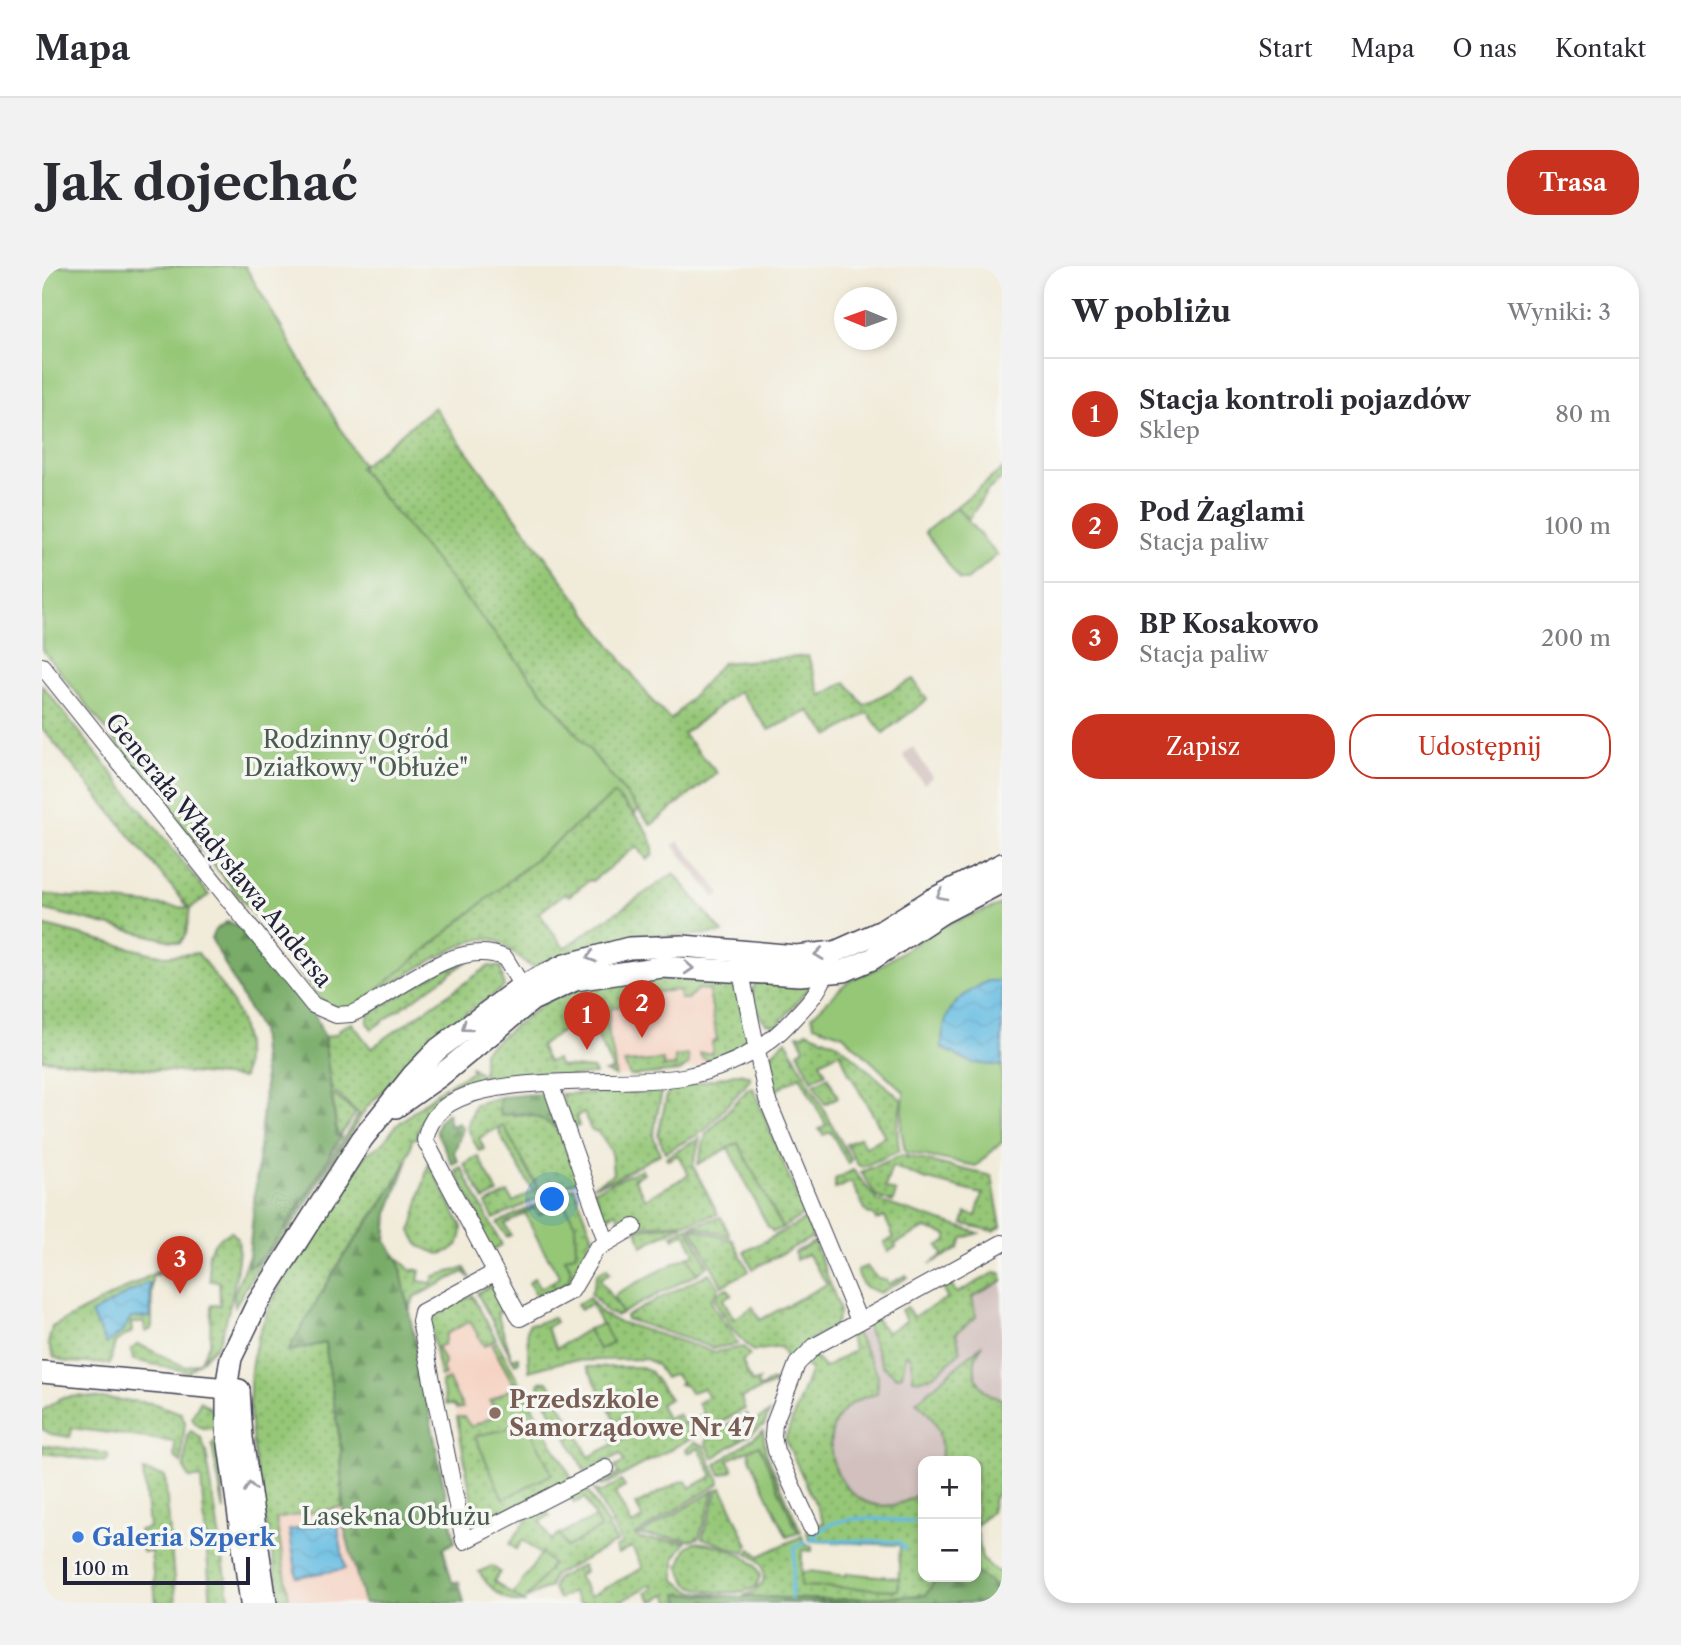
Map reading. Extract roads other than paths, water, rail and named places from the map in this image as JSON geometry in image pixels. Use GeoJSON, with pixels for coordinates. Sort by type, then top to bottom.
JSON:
{"type":"FeatureCollection","features":[{"type":"Feature","properties":{"kind":"main road"},"geometry":{"type":"LineString","coordinates":[[42,1372],[233,1390],[247,1330],[257,1304],[351,1154],[380,1118],[440,1076],[527,993],[565,965],[629,948],[683,946],[796,956],[835,951],[882,930],[933,899],[1002,864]]}},
{"type":"Feature","properties":{"kind":"main road"},"geometry":{"type":"LineString","coordinates":[[527,993],[575,980],[637,969],[697,968],[741,973],[825,975],[872,960],[942,913],[1002,882]]}},
{"type":"Feature","properties":{"kind":"main road"},"geometry":{"type":"LineString","coordinates":[[739,951],[741,973]]}},
{"type":"Feature","properties":{"kind":"street","name":"Generała Władysława Andersa"},"geometry":{"type":"LineString","coordinates":[[42,666],[313,1005],[336,1015],[351,1014],[448,959],[475,952],[505,958],[527,993]]}},
{"type":"Feature","properties":{"kind":"street"},"geometry":{"type":"LineString","coordinates":[[741,973],[767,1099],[859,1321]]}},
{"type":"Feature","properties":{"kind":"street"},"geometry":{"type":"LineString","coordinates":[[634,1227],[606,1241],[586,1262],[572,1290],[520,1318],[425,1140],[435,1116],[457,1100],[481,1091],[550,1083],[681,1077],[741,1060],[783,1030],[812,998],[825,975]]}},
{"type":"Feature","properties":{"kind":"street"},"geometry":{"type":"LineString","coordinates":[[550,1083],[606,1241]]}},
{"type":"Feature","properties":{"kind":"street"},"geometry":{"type":"LineString","coordinates":[[810,1527],[776,1451],[774,1424],[797,1364],[804,1355],[859,1321],[1002,1243]]}},
{"type":"Feature","properties":{"kind":"street"},"geometry":{"type":"LineString","coordinates":[[494,1273],[422,1312],[420,1321],[464,1541],[606,1468]]}},
{"type":"Feature","properties":{"kind":"street"},"geometry":{"type":"LineString","coordinates":[[233,1390],[226,1430],[250,1603]]}},
{"type":"Feature","properties":{"kind":"street"},"geometry":{"type":"LineString","coordinates":[[233,1390],[242,1428],[267,1603]]}},
{"type":"Feature","properties":{"kind":"water"},"geometry":{"type":"Polygon","coordinates":[[[988,981],[1002,981],[1002,1066],[972,1063],[942,1048],[945,1024],[953,1007],[967,993],[988,981]]]}},
{"type":"Feature","properties":{"kind":"water"},"geometry":{"type":"Polygon","coordinates":[[[147,1283],[150,1284],[151,1317],[131,1318],[122,1332],[106,1344],[91,1314],[147,1283]]]}},
{"type":"Feature","properties":{"kind":"water"},"geometry":{"type":"Polygon","coordinates":[[[337,1522],[345,1569],[297,1577],[289,1530],[337,1522]]]}},
{"type":"Feature","properties":{"kind":"waterway"},"geometry":{"type":"LineString","coordinates":[[813,1538],[823,1529],[849,1520],[864,1518],[918,1523]]}},
{"type":"Feature","properties":{"kind":"waterway"},"geometry":{"type":"LineString","coordinates":[[810,1540],[899,1542],[905,1549]]}},
{"type":"Feature","properties":{"kind":"waterway"},"geometry":{"type":"LineString","coordinates":[[791,1598],[795,1547],[805,1543]]}},
{"type":"Feature","properties":{"kind":"place","name":"Pod Żaglami"},"geometry":{"type":"Point","coordinates":[642,1038]}},
{"type":"Feature","properties":{"kind":"place","name":"Stacja kontroli pojazdów"},"geometry":{"type":"Point","coordinates":[587,1050]}},
{"type":"Feature","properties":{"kind":"place","name":"BP Kosakowo"},"geometry":{"type":"Point","coordinates":[180,1294]}},
{"type":"Feature","properties":{"kind":"place","name":"Przedszkole Samorządowe Nr 47"},"geometry":{"type":"Point","coordinates":[495,1413]}},
{"type":"Feature","properties":{"kind":"place","name":"Galeria Szperk"},"geometry":{"type":"Point","coordinates":[78,1537]}},
{"type":"Feature","properties":{"kind":"park label","name":"Rodzinny Ogród Działkowy \"Obłuże\""},"geometry":{"type":"Point","coordinates":[356,753]}},
{"type":"Feature","properties":{"kind":"park label","name":"Lasek na Obłużu"},"geometry":{"type":"Point","coordinates":[396,1516]}}]}
